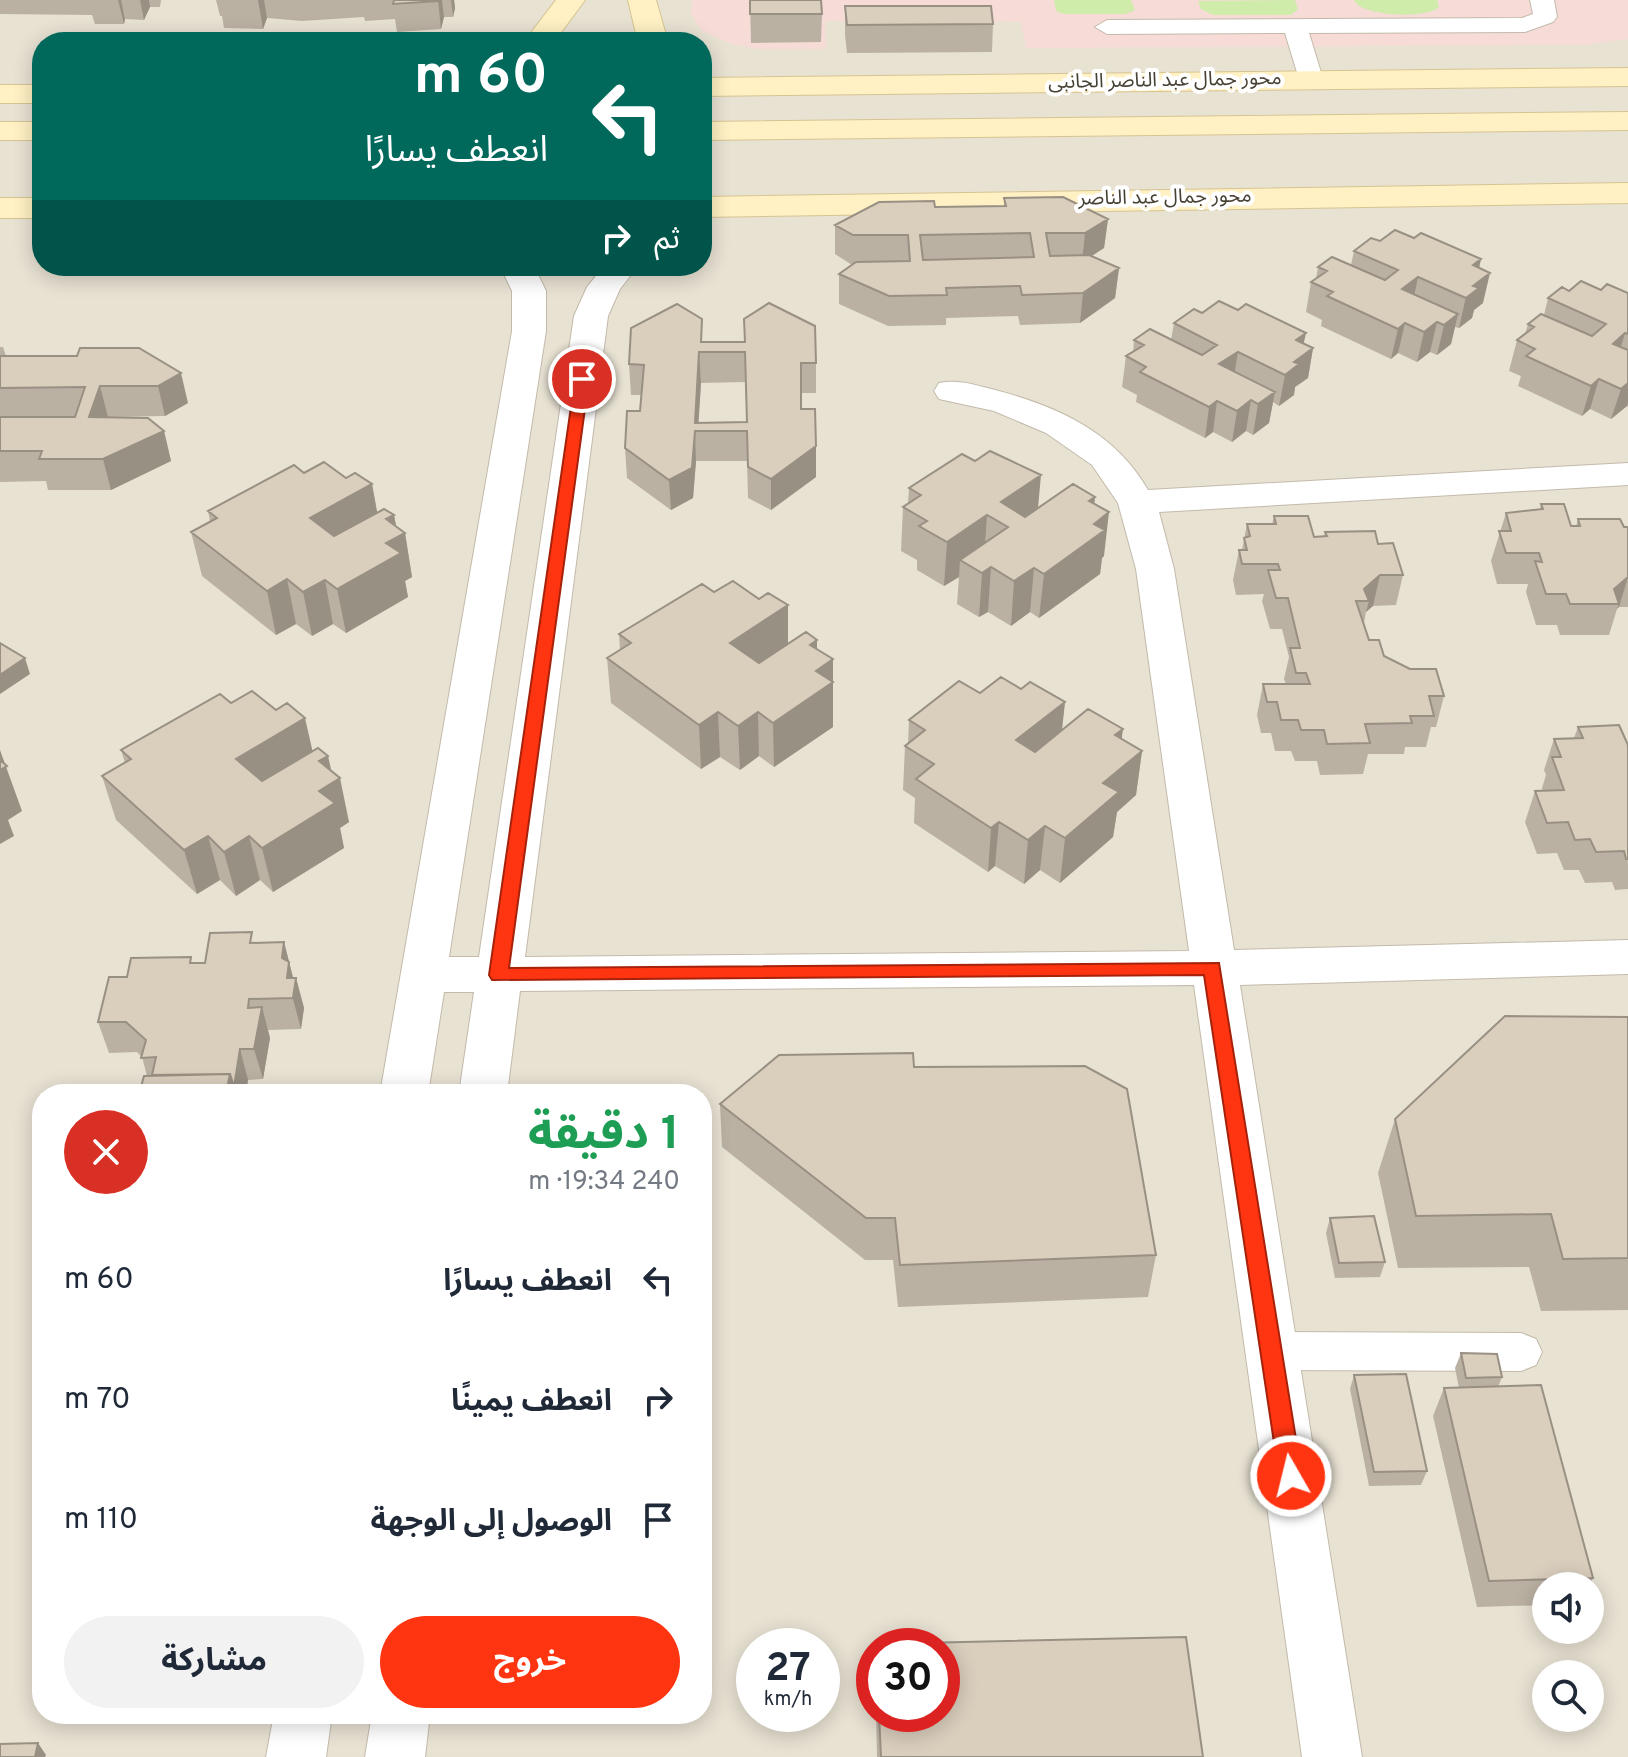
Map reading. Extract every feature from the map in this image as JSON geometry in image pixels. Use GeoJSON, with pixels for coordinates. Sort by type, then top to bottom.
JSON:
{"type":"FeatureCollection","features":[{"type":"Feature","properties":{"kind":"main road"},"geometry":{"type":"LineString","coordinates":[[547,32],[571,0]]}},
{"type":"Feature","properties":{"kind":"main road"},"geometry":{"type":"LineString","coordinates":[[642,0],[650,32]]}},
{"type":"Feature","properties":{"kind":"main road","name":"محور جمال عبد الناصر الجانبى"},"geometry":{"type":"LineString","coordinates":[[712,87],[1628,77]]}},
{"type":"Feature","properties":{"kind":"main road"},"geometry":{"type":"LineString","coordinates":[[0,94],[32,94]]}},
{"type":"Feature","properties":{"kind":"main road"},"geometry":{"type":"LineString","coordinates":[[712,131],[1628,121]]}},
{"type":"Feature","properties":{"kind":"main road"},"geometry":{"type":"LineString","coordinates":[[0,131],[32,131]]}},
{"type":"Feature","properties":{"kind":"main road","name":"محور جمال عبد الناصر"},"geometry":{"type":"LineString","coordinates":[[712,208],[1628,193]]}},
{"type":"Feature","properties":{"kind":"main road"},"geometry":{"type":"LineString","coordinates":[[0,208],[32,208]]}},
{"type":"Feature","properties":{"kind":"street"},"geometry":{"type":"LineString","coordinates":[[406,1084],[529,331],[529,291],[522,276]]}},
{"type":"Feature","properties":{"kind":"street"},"geometry":{"type":"LineString","coordinates":[[484,1084],[591,316],[604,287],[613,276]]}},
{"type":"Feature","properties":{"kind":"street"},"geometry":{"type":"LineString","coordinates":[[952,391],[1024,407],[1081,437],[1111,463],[1137,502],[1155,569],[1332,1757]]}},
{"type":"Feature","properties":{"kind":"street"},"geometry":{"type":"LineString","coordinates":[[1137,502],[1628,474]]}},
{"type":"Feature","properties":{"kind":"street"},"geometry":{"type":"LineString","coordinates":[[423,975],[1213,968],[1628,957]]}},
{"type":"Feature","properties":{"kind":"street"},"geometry":{"type":"LineString","coordinates":[[296,1757],[301,1724]]}},
{"type":"Feature","properties":{"kind":"street"},"geometry":{"type":"LineString","coordinates":[[395,1757],[400,1724]]}},
{"type":"Feature","properties":{"kind":"lane"},"geometry":{"type":"LineString","coordinates":[[1318,0],[1333,26]]}},
{"type":"Feature","properties":{"kind":"lane"},"geometry":{"type":"LineString","coordinates":[[1107,27],[1525,25],[1545,17],[1542,0]]}},
{"type":"Feature","properties":{"kind":"lane"},"geometry":{"type":"LineString","coordinates":[[1174,2],[1181,27]]}},
{"type":"Feature","properties":{"kind":"lane"},"geometry":{"type":"LineString","coordinates":[[1295,26],[1311,79]]}},
{"type":"Feature","properties":{"kind":"lane"},"geometry":{"type":"LineString","coordinates":[[1272,1351],[1521,1352]]}},
{"type":"Feature","properties":{"kind":"shaded area"},"geometry":{"type":"Polygon","coordinates":[[[0,0],[1628,0],[1628,1757],[0,1757],[0,0]]]}},
{"type":"Feature","properties":{"kind":"shaded area"},"geometry":{"type":"Polygon","coordinates":[[[692,0],[1628,0],[1628,39],[1585,45],[1026,48],[1021,22],[825,21],[826,49],[759,49],[733,45],[712,36],[712,32],[702,31],[691,14],[692,0]]]}},
{"type":"Feature","properties":{"kind":"green space"},"geometry":{"type":"Polygon","coordinates":[[[1054,0],[1131,0],[1135,10],[1125,14],[1064,14],[1056,11],[1054,0]]]}},
{"type":"Feature","properties":{"kind":"green space"},"geometry":{"type":"Polygon","coordinates":[[[1295,0],[1298,9],[1291,15],[1213,15],[1201,9],[1198,1],[1295,0]]]}},
{"type":"Feature","properties":{"kind":"green space"},"geometry":{"type":"Polygon","coordinates":[[[1354,0],[1437,0],[1439,7],[1409,15],[1381,13],[1359,6],[1354,0]]]}},
{"type":"Feature","properties":{"kind":"building"},"geometry":{"type":"Polygon","coordinates":[[[394,0],[438,0],[438,1],[393,4],[394,0]]]}},
{"type":"Feature","properties":{"kind":"building"},"geometry":{"type":"Polygon","coordinates":[[[750,0],[821,0],[822,14],[750,14],[750,0]]]}},
{"type":"Feature","properties":{"kind":"building"},"geometry":{"type":"Polygon","coordinates":[[[845,6],[991,6],[993,24],[847,25],[845,6]]]}},
{"type":"Feature","properties":{"kind":"building"},"geometry":{"type":"Polygon","coordinates":[[[1063,197],[1108,219],[1085,233],[1046,233],[1050,256],[1089,255],[1119,268],[1083,293],[1022,295],[1020,286],[946,288],[947,295],[889,296],[839,274],[856,262],[910,261],[908,235],[853,235],[835,225],[879,202],[934,201],[935,207],[1006,206],[1004,198],[1063,197]],[[1030,233],[920,235],[923,260],[1034,257],[1030,233]]]}},
{"type":"Feature","properties":{"kind":"building"},"geometry":{"type":"Polygon","coordinates":[[[1395,230],[1414,238],[1421,233],[1481,259],[1473,265],[1490,273],[1473,286],[1479,288],[1466,298],[1418,277],[1402,289],[1458,314],[1444,325],[1437,322],[1424,332],[1405,323],[1398,329],[1327,296],[1333,292],[1311,282],[1327,271],[1318,267],[1332,257],[1385,280],[1398,270],[1354,251],[1371,238],[1380,241],[1395,230]]]}},
{"type":"Feature","properties":{"kind":"building"},"geometry":{"type":"Polygon","coordinates":[[[1581,281],[1601,290],[1607,284],[1628,293],[1628,334],[1625,333],[1613,344],[1628,350],[1628,383],[1621,389],[1599,379],[1591,386],[1526,356],[1535,349],[1517,340],[1534,327],[1528,324],[1541,314],[1592,336],[1606,324],[1548,298],[1562,287],[1569,291],[1581,281]]]}},
{"type":"Feature","properties":{"kind":"building"},"geometry":{"type":"Polygon","coordinates":[[[1219,301],[1238,310],[1246,304],[1306,333],[1296,340],[1313,348],[1294,362],[1299,364],[1285,375],[1238,352],[1219,364],[1275,392],[1258,404],[1251,400],[1237,411],[1217,401],[1209,407],[1140,372],[1146,367],[1126,356],[1144,345],[1134,340],[1150,329],[1202,355],[1217,345],[1174,323],[1194,309],[1202,313],[1219,301]]]}},
{"type":"Feature","properties":{"kind":"building"},"geometry":{"type":"Polygon","coordinates":[[[769,303],[815,326],[816,363],[801,363],[801,409],[815,409],[816,446],[771,479],[748,467],[747,431],[695,431],[692,468],[669,480],[625,448],[627,411],[640,411],[644,365],[629,364],[631,328],[677,304],[702,319],[701,342],[745,342],[744,319],[769,303]],[[699,352],[695,423],[747,422],[745,352],[699,352]]]}},
{"type":"Feature","properties":{"kind":"building"},"geometry":{"type":"Polygon","coordinates":[[[80,348],[139,348],[181,373],[158,386],[100,386],[89,417],[148,418],[164,431],[103,459],[39,459],[42,451],[0,451],[0,417],[75,417],[85,387],[0,388],[0,356],[77,356],[80,348]]]}},
{"type":"Feature","properties":{"kind":"building"},"geometry":{"type":"Polygon","coordinates":[[[990,451],[1041,475],[1001,502],[1025,517],[1073,484],[1095,497],[1089,501],[1109,512],[1094,524],[1105,530],[1044,574],[1034,568],[1014,581],[991,567],[982,573],[960,560],[1008,527],[987,515],[947,542],[919,526],[927,521],[903,507],[921,495],[909,488],[962,454],[975,461],[990,451]]]}},
{"type":"Feature","properties":{"kind":"building"},"geometry":{"type":"Polygon","coordinates":[[[324,462],[346,478],[355,473],[372,484],[310,518],[334,536],[384,509],[394,515],[386,519],[405,533],[386,543],[401,553],[337,589],[325,580],[303,592],[287,579],[267,591],[191,532],[217,518],[208,511],[294,465],[304,473],[324,462]]]}},
{"type":"Feature","properties":{"kind":"building"},"geometry":{"type":"Polygon","coordinates":[[[1541,504],[1564,504],[1571,526],[1580,526],[1578,519],[1620,519],[1624,527],[1628,527],[1628,577],[1614,589],[1619,604],[1570,604],[1566,594],[1546,594],[1535,561],[1542,562],[1539,553],[1506,553],[1499,531],[1511,531],[1506,513],[1543,509],[1541,504]]]}},
{"type":"Feature","properties":{"kind":"building"},"geometry":{"type":"Polygon","coordinates":[[[1274,516],[1308,516],[1314,537],[1327,536],[1325,532],[1375,531],[1378,544],[1393,543],[1403,575],[1380,575],[1364,589],[1369,601],[1356,601],[1369,640],[1379,640],[1384,656],[1410,669],[1436,669],[1444,696],[1429,696],[1434,716],[1410,716],[1412,723],[1365,724],[1370,743],[1327,744],[1324,730],[1301,730],[1298,720],[1281,720],[1277,702],[1267,702],[1263,684],[1310,684],[1306,673],[1296,673],[1290,648],[1300,648],[1288,598],[1276,598],[1268,570],[1280,570],[1278,564],[1242,564],[1239,550],[1247,550],[1244,538],[1250,536],[1247,524],[1276,524],[1274,516]]]}},
{"type":"Feature","properties":{"kind":"building"},"geometry":{"type":"Polygon","coordinates":[[[733,581],[759,599],[768,593],[788,605],[730,643],[759,663],[806,632],[817,640],[810,645],[833,659],[816,671],[833,682],[773,723],[758,712],[738,726],[718,712],[699,725],[607,658],[631,643],[619,634],[702,584],[714,592],[733,581]]]}},
{"type":"Feature","properties":{"kind":"building"},"geometry":{"type":"Polygon","coordinates":[[[0,643],[25,658],[0,675],[0,643]]]}},
{"type":"Feature","properties":{"kind":"building"},"geometry":{"type":"Polygon","coordinates":[[[1001,677],[1021,689],[1030,682],[1065,702],[1016,740],[1035,752],[1088,709],[1123,729],[1115,735],[1142,751],[1103,783],[1119,792],[1065,838],[1045,826],[1028,840],[999,822],[991,828],[916,779],[934,764],[905,746],[925,730],[909,720],[959,681],[980,693],[1001,677]]]}},
{"type":"Feature","properties":{"kind":"building"},"geometry":{"type":"Polygon","coordinates":[[[252,691],[276,710],[287,703],[305,718],[236,759],[262,781],[318,748],[328,756],[319,761],[340,778],[319,791],[335,803],[262,848],[249,836],[224,852],[208,836],[184,850],[102,776],[131,759],[121,750],[220,694],[231,703],[252,691]]]}},
{"type":"Feature","properties":{"kind":"building"},"geometry":{"type":"Polygon","coordinates":[[[1619,725],[1628,745],[1628,859],[1624,851],[1596,852],[1590,839],[1575,840],[1568,822],[1547,823],[1535,791],[1564,790],[1552,757],[1561,757],[1554,739],[1583,738],[1578,727],[1619,725]]]}},
{"type":"Feature","properties":{"kind":"building"},"geometry":{"type":"Polygon","coordinates":[[[252,932],[250,943],[284,942],[282,958],[289,962],[287,978],[296,978],[293,998],[249,999],[248,1008],[262,1007],[254,1049],[240,1049],[234,1084],[230,1074],[152,1075],[156,1057],[141,1058],[146,1040],[126,1022],[98,1022],[109,977],[127,977],[131,958],[191,957],[190,963],[205,963],[210,933],[252,932]]]}},
{"type":"Feature","properties":{"kind":"building"},"geometry":{"type":"Polygon","coordinates":[[[1505,1016],[1628,1017],[1628,1258],[1563,1259],[1551,1214],[1416,1216],[1395,1119],[1505,1016]]]}},
{"type":"Feature","properties":{"kind":"building"},"geometry":{"type":"Polygon","coordinates":[[[913,1053],[914,1067],[1085,1066],[1127,1089],[1156,1255],[900,1265],[895,1218],[866,1218],[720,1104],[779,1055],[913,1053]]]}},
{"type":"Feature","properties":{"kind":"building"},"geometry":{"type":"Polygon","coordinates":[[[230,1074],[228,1084],[142,1084],[144,1076],[230,1074]]]}},
{"type":"Feature","properties":{"kind":"building"},"geometry":{"type":"Polygon","coordinates":[[[1374,1216],[1385,1262],[1339,1263],[1330,1218],[1374,1216]]]}},
{"type":"Feature","properties":{"kind":"building"},"geometry":{"type":"Polygon","coordinates":[[[1461,1353],[1497,1354],[1502,1377],[1466,1378],[1461,1353]]]}},
{"type":"Feature","properties":{"kind":"building"},"geometry":{"type":"Polygon","coordinates":[[[1406,1374],[1427,1471],[1374,1472],[1354,1375],[1406,1374]]]}},
{"type":"Feature","properties":{"kind":"building"},"geometry":{"type":"Polygon","coordinates":[[[1541,1385],[1591,1572],[1532,1572],[1532,1580],[1489,1581],[1444,1388],[1541,1385]]]}},
{"type":"Feature","properties":{"kind":"building"},"geometry":{"type":"Polygon","coordinates":[[[1186,1637],[1203,1757],[881,1757],[880,1732],[960,1732],[960,1642],[1186,1637]]]}},
{"type":"Feature","properties":{"kind":"building"},"geometry":{"type":"Polygon","coordinates":[[[38,1743],[35,1757],[0,1757],[0,1744],[38,1743]]]}},
{"type":"Feature","properties":{"kind":"route"},"geometry":{"type":"LineString","coordinates":[[582,379],[498,975],[1213,968],[1291,1476]]}}]}
